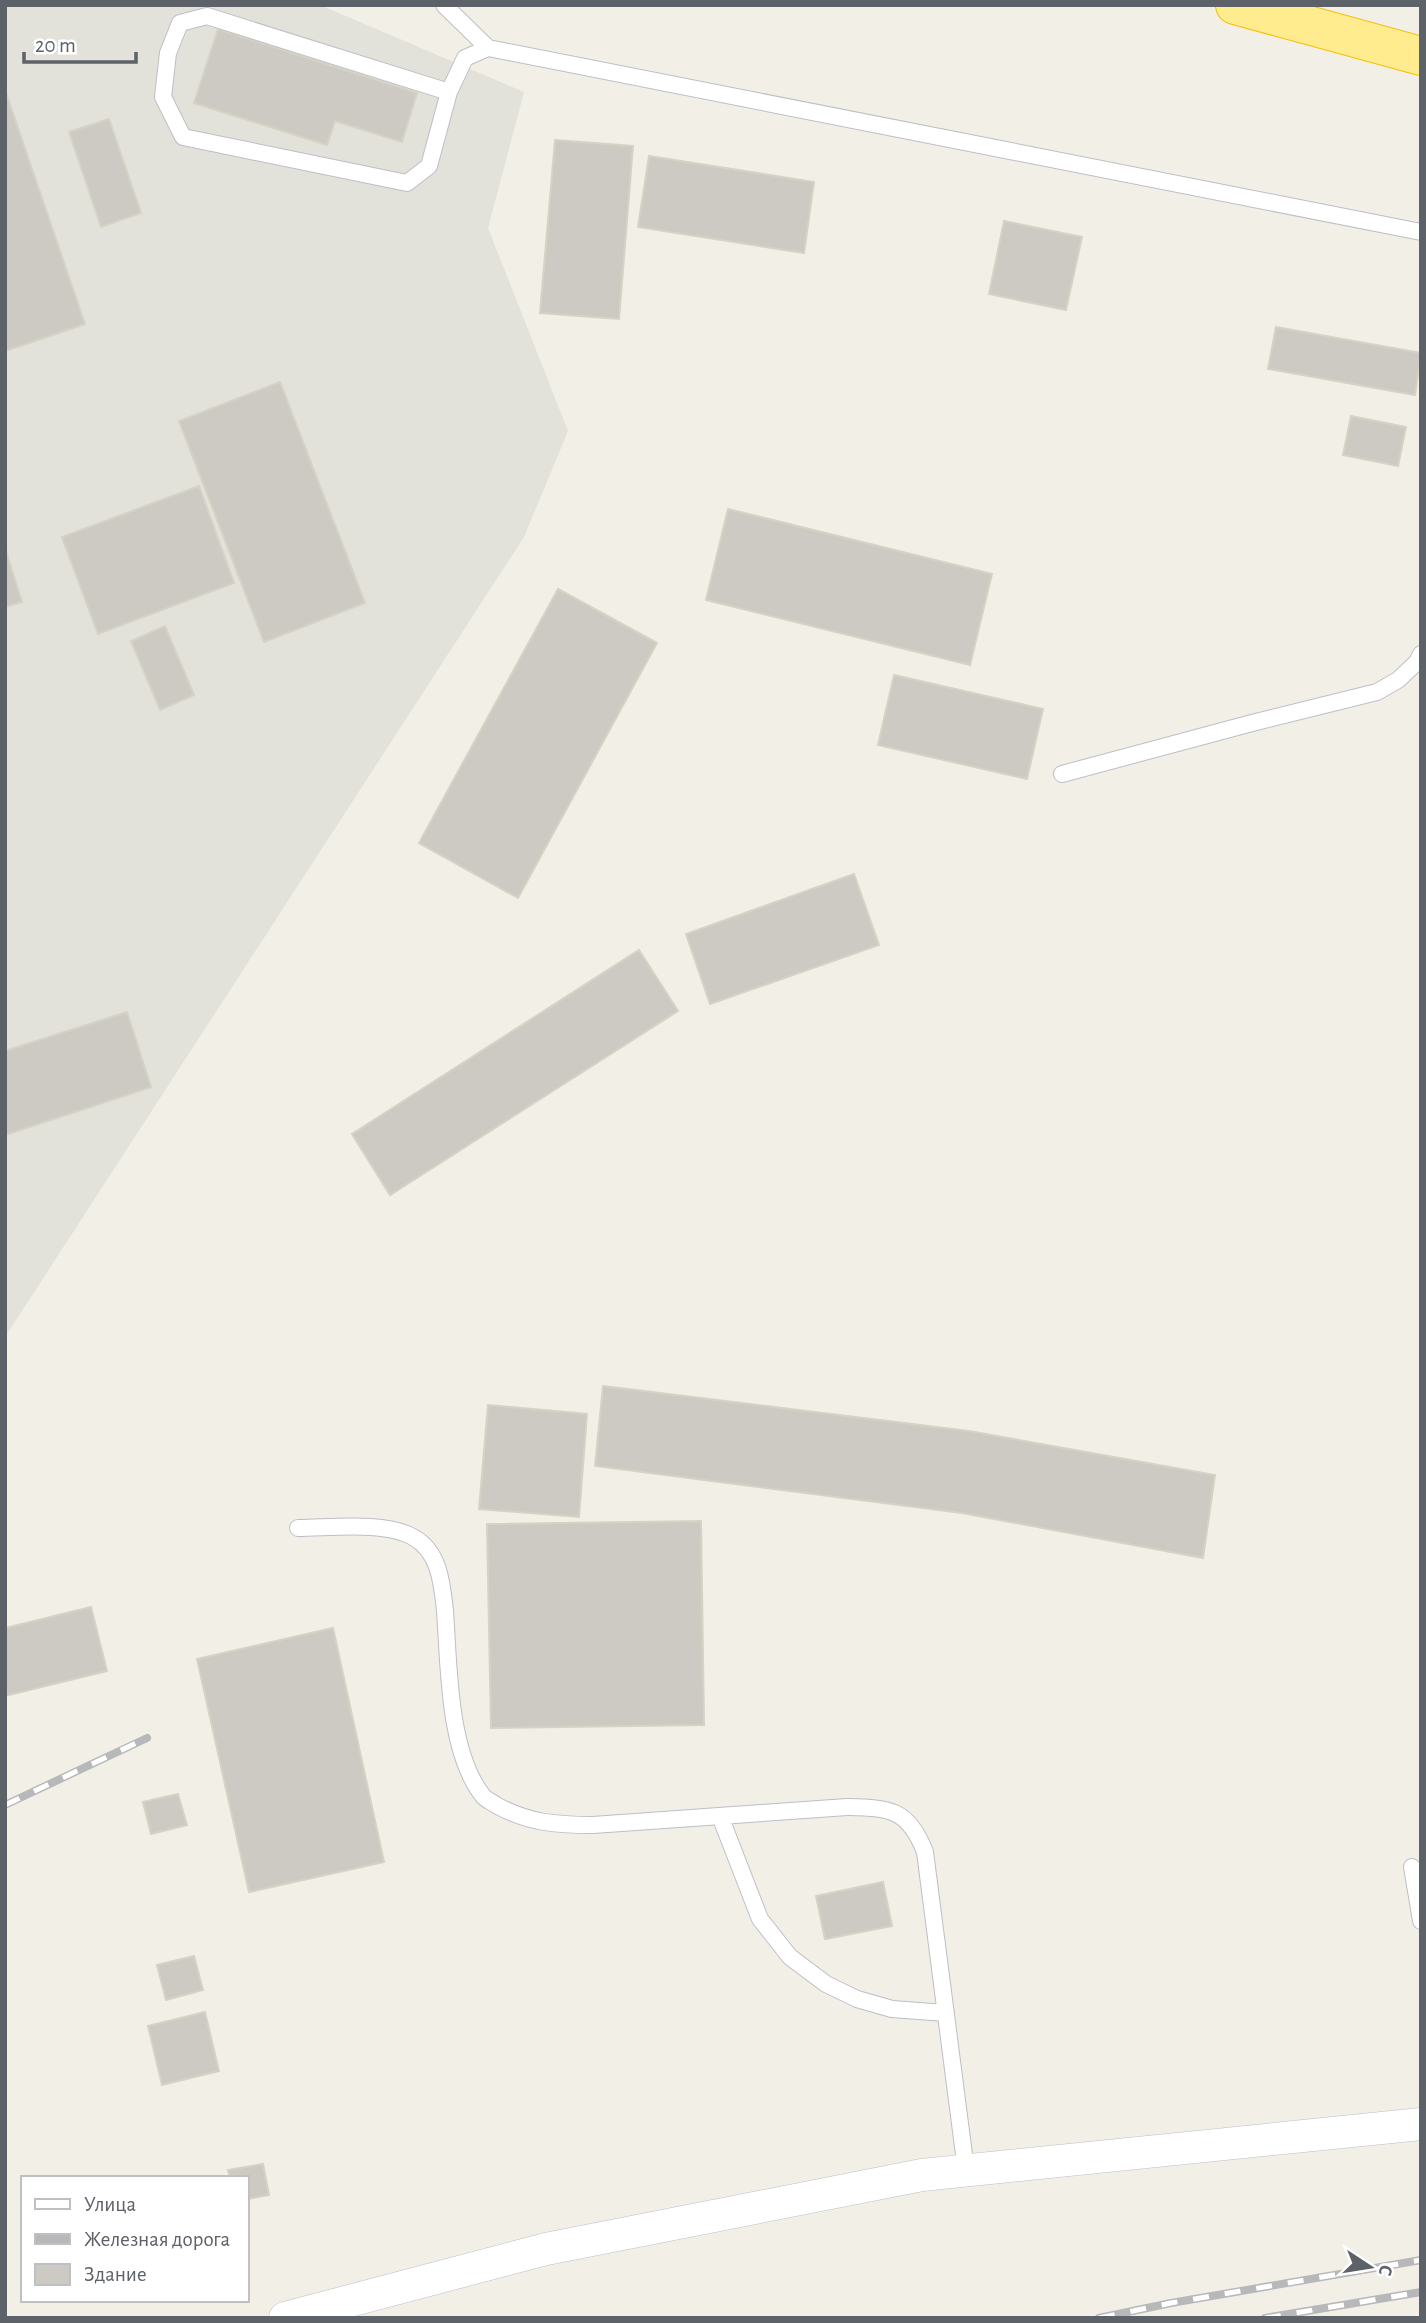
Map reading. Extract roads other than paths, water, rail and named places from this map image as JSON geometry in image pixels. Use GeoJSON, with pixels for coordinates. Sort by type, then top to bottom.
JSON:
{"type":"FeatureCollection","features":[{"type":"Feature","properties":{"kind":"highway"},"geometry":{"type":"LineString","coordinates":[[1235,5],[1421,56]]}},
{"type":"Feature","properties":{"kind":"street"},"geometry":{"type":"LineString","coordinates":[[285,2318],[546,2249],[909,2177],[1421,2124]]}},
{"type":"Feature","properties":{"kind":"lane"},"geometry":{"type":"LineString","coordinates":[[444,5],[488,48],[1421,232]]}},
{"type":"Feature","properties":{"kind":"lane"},"geometry":{"type":"LineString","coordinates":[[449,92],[207,16],[180,23],[168,53],[163,97],[183,137],[407,183],[429,166],[449,92],[465,58],[488,48]]}},
{"type":"Feature","properties":{"kind":"lane"},"geometry":{"type":"LineString","coordinates":[[1062,774],[1377,692],[1398,680],[1417,662],[1421,654]]}},
{"type":"Feature","properties":{"kind":"lane"},"geometry":{"type":"LineString","coordinates":[[298,1528],[396,1530],[414,1538],[430,1551],[442,1577],[452,1707],[465,1763],[484,1798],[514,1815],[554,1825],[593,1825],[848,1807],[883,1808],[898,1814],[911,1825],[925,1852],[966,2170]]}},
{"type":"Feature","properties":{"kind":"lane"},"geometry":{"type":"LineString","coordinates":[[720,1816],[760,1919],[790,1956],[825,1984],[857,1999],[892,2009],[946,2013]]}},
{"type":"Feature","properties":{"kind":"lane"},"geometry":{"type":"LineString","coordinates":[[1412,1867],[1421,1921]]}},
{"type":"Feature","properties":{"kind":"railway"},"geometry":{"type":"LineString","coordinates":[[5,1805],[147,1738]]}},
{"type":"Feature","properties":{"kind":"railway"},"geometry":{"type":"LineString","coordinates":[[1099,2318],[1421,2260]]}},
{"type":"Feature","properties":{"kind":"railway"},"geometry":{"type":"LineString","coordinates":[[1265,2318],[1421,2292]]}}]}
